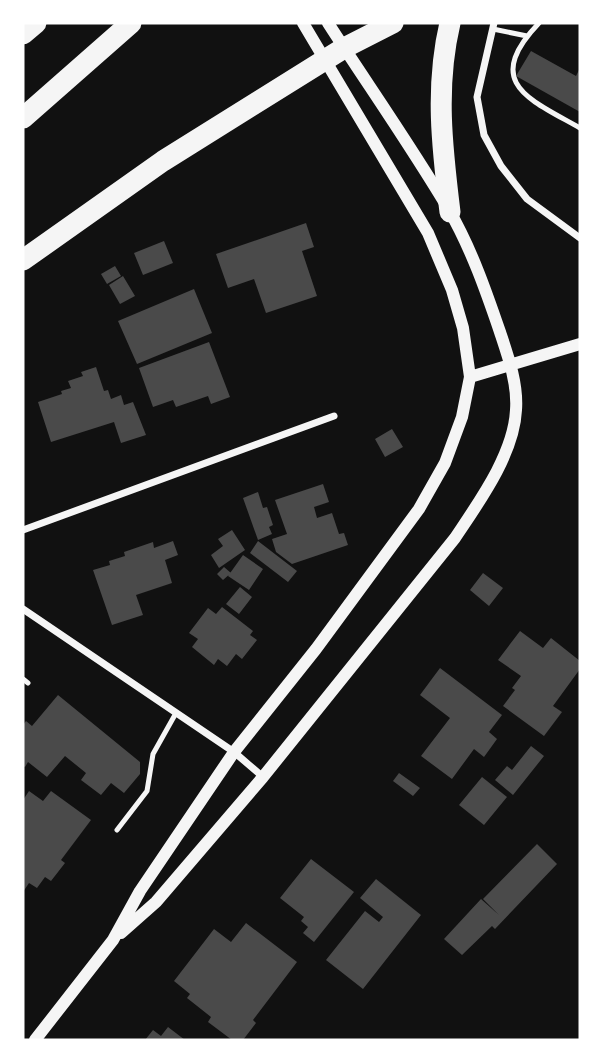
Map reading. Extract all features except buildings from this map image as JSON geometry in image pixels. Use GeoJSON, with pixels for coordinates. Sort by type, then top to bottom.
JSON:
{"type":"FeatureCollection","features":[{"type":"Feature","properties":{"kind":"highway"},"geometry":{"type":"LineString","coordinates":[[23,34],[36,23]]}},
{"type":"Feature","properties":{"kind":"highway"},"geometry":{"type":"LineString","coordinates":[[23,118],[131,23]]}},
{"type":"Feature","properties":{"kind":"highway"},"geometry":{"type":"LineString","coordinates":[[23,260],[163,161],[344,48],[393,23]]}},
{"type":"Feature","properties":{"kind":"highway"},"geometry":{"type":"LineString","coordinates":[[450,23],[441,67],[440,99],[441,135],[450,212]]}},
{"type":"Feature","properties":{"kind":"street"},"geometry":{"type":"LineString","coordinates":[[35,1040],[113,940],[140,891],[234,752],[341,616],[419,509],[445,463],[462,417],[470,377],[463,328],[428,233],[303,23]]}},
{"type":"Feature","properties":{"kind":"street"},"geometry":{"type":"LineString","coordinates":[[113,940],[156,902],[263,777],[455,538],[482,498],[505,456],[516,410],[511,366],[482,280],[450,212],[328,23]]}},
{"type":"Feature","properties":{"kind":"street"},"geometry":{"type":"LineString","coordinates":[[493,26],[477,97],[484,135],[501,166],[527,199],[580,238]]}},
{"type":"Feature","properties":{"kind":"street"},"geometry":{"type":"LineString","coordinates":[[470,377],[580,344]]}},
{"type":"Feature","properties":{"kind":"street"},"geometry":{"type":"LineString","coordinates":[[23,530],[334,416]]}},
{"type":"Feature","properties":{"kind":"street"},"geometry":{"type":"LineString","coordinates":[[23,609],[234,752],[263,777]]}},
{"type":"Feature","properties":{"kind":"lane"},"geometry":{"type":"LineString","coordinates":[[539,23],[527,36],[512,72],[516,83],[530,100],[580,128]]}},
{"type":"Feature","properties":{"kind":"lane"},"geometry":{"type":"LineString","coordinates":[[493,26],[527,36]]}},
{"type":"Feature","properties":{"kind":"lane"},"geometry":{"type":"LineString","coordinates":[[117,830],[147,792],[153,754],[176,713]]}}]}
